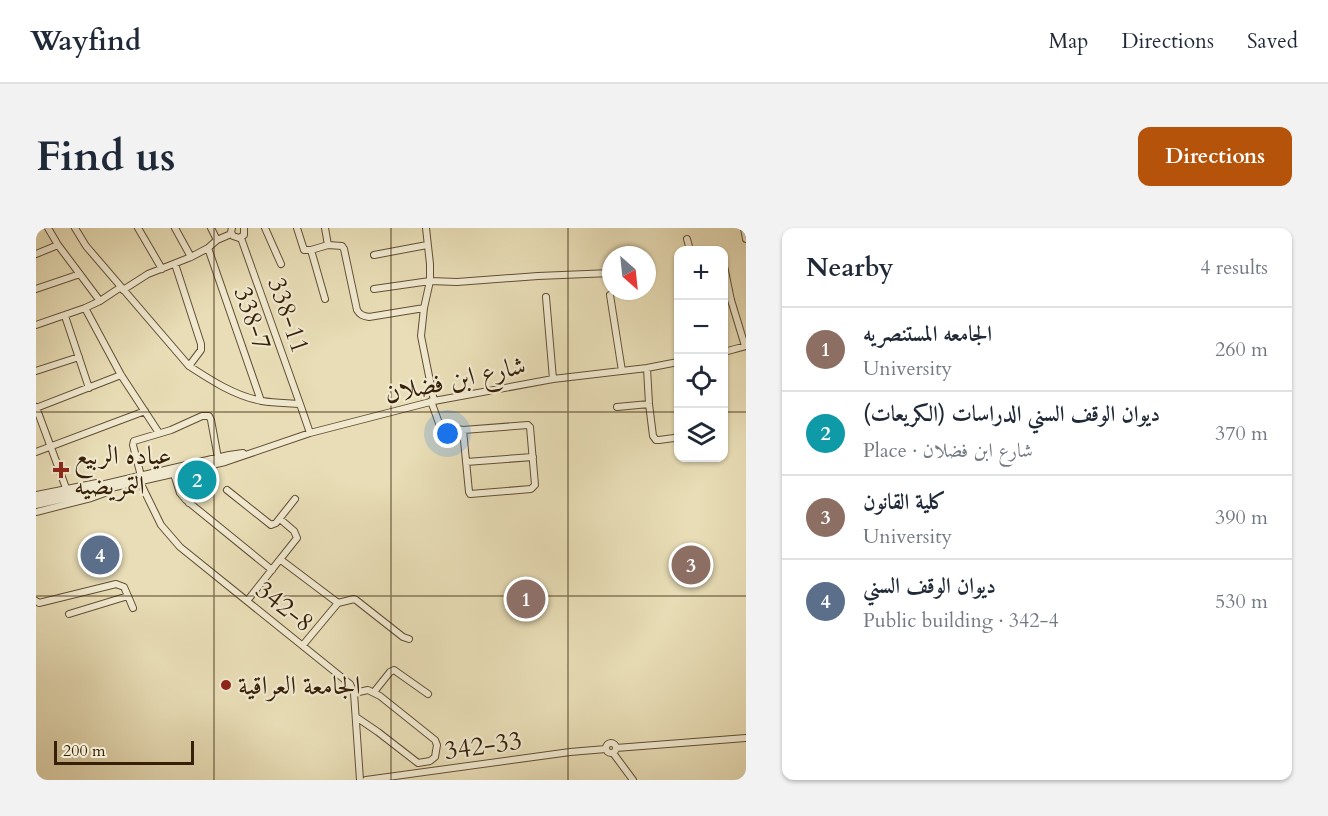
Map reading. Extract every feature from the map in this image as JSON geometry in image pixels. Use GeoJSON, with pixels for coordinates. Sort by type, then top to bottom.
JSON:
{"type":"FeatureCollection","features":[{"type":"Feature","properties":{"kind":"street"},"geometry":{"type":"LineString","coordinates":[[48,228],[100,301]]}},
{"type":"Feature","properties":{"kind":"street"},"geometry":{"type":"LineString","coordinates":[[75,228],[86,246],[189,366],[237,394],[261,401],[300,404]]}},
{"type":"Feature","properties":{"kind":"street"},"geometry":{"type":"LineString","coordinates":[[138,228],[162,269]]}},
{"type":"Feature","properties":{"kind":"street"},"geometry":{"type":"LineString","coordinates":[[175,228],[191,257]]}},
{"type":"Feature","properties":{"kind":"street"},"geometry":{"type":"LineString","coordinates":[[212,228],[217,240]]}},
{"type":"Feature","properties":{"kind":"street"},"geometry":{"type":"LineString","coordinates":[[36,326],[85,308],[148,274],[191,257],[232,231],[237,238],[241,238],[246,228]]}},
{"type":"Feature","properties":{"kind":"street"},"geometry":{"type":"LineString","coordinates":[[265,228],[281,264]]}},
{"type":"Feature","properties":{"kind":"street"},"geometry":{"type":"LineString","coordinates":[[297,228],[304,250],[328,245],[342,246],[357,310],[360,314],[369,317],[424,308]]}},
{"type":"Feature","properties":{"kind":"street"},"geometry":{"type":"LineString","coordinates":[[325,228],[328,245]]}},
{"type":"Feature","properties":{"kind":"street"},"geometry":{"type":"LineString","coordinates":[[426,228],[430,281],[421,336],[440,426],[463,430],[528,425],[530,427],[534,488],[470,494],[463,430]]}},
{"type":"Feature","properties":{"kind":"street"},"geometry":{"type":"LineString","coordinates":[[744,228],[746,239]]}},
{"type":"Feature","properties":{"kind":"street","name":"338-11"},"geometry":{"type":"LineString","coordinates":[[241,238],[310,433]]}},
{"type":"Feature","properties":{"kind":"street"},"geometry":{"type":"LineString","coordinates":[[687,239],[689,246]]}},
{"type":"Feature","properties":{"kind":"street"},"geometry":{"type":"LineString","coordinates":[[36,254],[58,245]]}},
{"type":"Feature","properties":{"kind":"street"},"geometry":{"type":"LineString","coordinates":[[374,255],[427,245]]}},
{"type":"Feature","properties":{"kind":"street","name":"338-7"},"geometry":{"type":"LineString","coordinates":[[208,248],[261,401]]}},
{"type":"Feature","properties":{"kind":"street"},"geometry":{"type":"LineString","coordinates":[[311,250],[325,299]]}},
{"type":"Feature","properties":{"kind":"street"},"geometry":{"type":"LineString","coordinates":[[175,264],[201,344],[201,350],[189,366]]}},
{"type":"Feature","properties":{"kind":"street"},"geometry":{"type":"LineString","coordinates":[[374,289],[430,281],[457,282],[602,273]]}},
{"type":"Feature","properties":{"kind":"street"},"geometry":{"type":"LineString","coordinates":[[36,289],[80,274]]}},
{"type":"Feature","properties":{"kind":"street"},"geometry":{"type":"LineString","coordinates":[[728,285],[746,346],[728,351]]}},
{"type":"Feature","properties":{"kind":"street"},"geometry":{"type":"LineString","coordinates":[[546,297],[553,379]]}},
{"type":"Feature","properties":{"kind":"street"},"geometry":{"type":"LineString","coordinates":[[611,300],[622,371]]}},
{"type":"Feature","properties":{"kind":"street"},"geometry":{"type":"LineString","coordinates":[[85,308],[121,375],[159,433],[202,416],[209,416],[218,458]]}},
{"type":"Feature","properties":{"kind":"street"},"geometry":{"type":"LineString","coordinates":[[65,316],[89,388]]}},
{"type":"Feature","properties":{"kind":"street"},"geometry":{"type":"LineString","coordinates":[[36,371],[79,357]]}},
{"type":"Feature","properties":{"kind":"street","name":"شارع ابن فضلان"},"geometry":{"type":"LineString","coordinates":[[140,479],[230,461],[310,433],[433,401],[553,379],[674,363]]}},
{"type":"Feature","properties":{"kind":"street"},"geometry":{"type":"LineString","coordinates":[[647,368],[649,404],[655,439],[674,438]]}},
{"type":"Feature","properties":{"kind":"street"},"geometry":{"type":"LineString","coordinates":[[66,488],[36,408],[121,375]]}},
{"type":"Feature","properties":{"kind":"street"},"geometry":{"type":"LineString","coordinates":[[617,408],[649,404]]}},
{"type":"Feature","properties":{"kind":"street"},"geometry":{"type":"LineString","coordinates":[[36,452],[145,411]]}},
{"type":"Feature","properties":{"kind":"street","name":"342-8"},"geometry":{"type":"LineString","coordinates":[[159,433],[137,439],[133,447],[140,479],[161,525],[172,539],[189,554],[350,684],[354,693]]}},
{"type":"Feature","properties":{"kind":"street","name":"شارع ابن فضلان"},"geometry":{"type":"LineString","coordinates":[[88,491],[218,458],[242,453],[244,455]]}},
{"type":"Feature","properties":{"kind":"street"},"geometry":{"type":"LineString","coordinates":[[466,462],[532,457]]}},
{"type":"Feature","properties":{"kind":"street"},"geometry":{"type":"LineString","coordinates":[[184,472],[190,494],[189,504]]}},
{"type":"Feature","properties":{"kind":"street"},"geometry":{"type":"LineString","coordinates":[[174,474],[180,493],[189,504],[272,570]]}},
{"type":"Feature","properties":{"kind":"street"},"geometry":{"type":"LineString","coordinates":[[36,495],[93,483],[110,486]]}},
{"type":"Feature","properties":{"kind":"street"},"geometry":{"type":"LineString","coordinates":[[36,512],[91,498],[110,486]]}},
{"type":"Feature","properties":{"kind":"street"},"geometry":{"type":"LineString","coordinates":[[227,490],[271,525],[276,524],[295,499]]}},
{"type":"Feature","properties":{"kind":"street"},"geometry":{"type":"LineString","coordinates":[[36,500],[88,491]]}},
{"type":"Feature","properties":{"kind":"street"},"geometry":{"type":"LineString","coordinates":[[36,505],[88,491]]}},
{"type":"Feature","properties":{"kind":"street"},"geometry":{"type":"LineString","coordinates":[[247,601],[297,538],[294,531],[280,519]]}},
{"type":"Feature","properties":{"kind":"street"},"geometry":{"type":"LineString","coordinates":[[281,560],[338,603]]}},
{"type":"Feature","properties":{"kind":"street"},"geometry":{"type":"LineString","coordinates":[[36,601],[39,603],[116,584],[124,586],[133,608]]}},
{"type":"Feature","properties":{"kind":"street"},"geometry":{"type":"LineString","coordinates":[[69,614],[128,596]]}},
{"type":"Feature","properties":{"kind":"street"},"geometry":{"type":"LineString","coordinates":[[303,645],[338,603],[356,600],[402,637],[409,639]]}},
{"type":"Feature","properties":{"kind":"street"},"geometry":{"type":"LineString","coordinates":[[374,692],[394,670],[428,694]]}},
{"type":"Feature","properties":{"kind":"street"},"geometry":{"type":"LineString","coordinates":[[356,717],[418,763],[434,759],[437,748],[435,740],[374,692],[368,690],[354,693],[360,780]]}},
{"type":"Feature","properties":{"kind":"street"},"geometry":{"type":"LineString","coordinates":[[633,780],[615,751],[746,738]]}},
{"type":"Feature","properties":{"kind":"street","name":"342-33"},"geometry":{"type":"LineString","coordinates":[[369,780],[413,777],[570,752],[606,749],[611,743],[616,745],[615,751]]}},
{"type":"Feature","properties":{"kind":"place","name":"عياده الربيع التمريضيه"},"geometry":{"type":"Point","coordinates":[61,470]}},
{"type":"Feature","properties":{"kind":"place","name":"ديوان الوقف السني الدراسات (الكريعات)"},"geometry":{"type":"Point","coordinates":[197,480]}},
{"type":"Feature","properties":{"kind":"place","name":"ديوان الوقف السني"},"geometry":{"type":"Point","coordinates":[100,555]}},
{"type":"Feature","properties":{"kind":"place","name":"كلية القانون"},"geometry":{"type":"Point","coordinates":[691,565]}},
{"type":"Feature","properties":{"kind":"place","name":"الجامعه المستنصريه"},"geometry":{"type":"Point","coordinates":[526,599]}},
{"type":"Feature","properties":{"kind":"place","name":"الجامعة العراقية"},"geometry":{"type":"Point","coordinates":[226,685]}}]}
